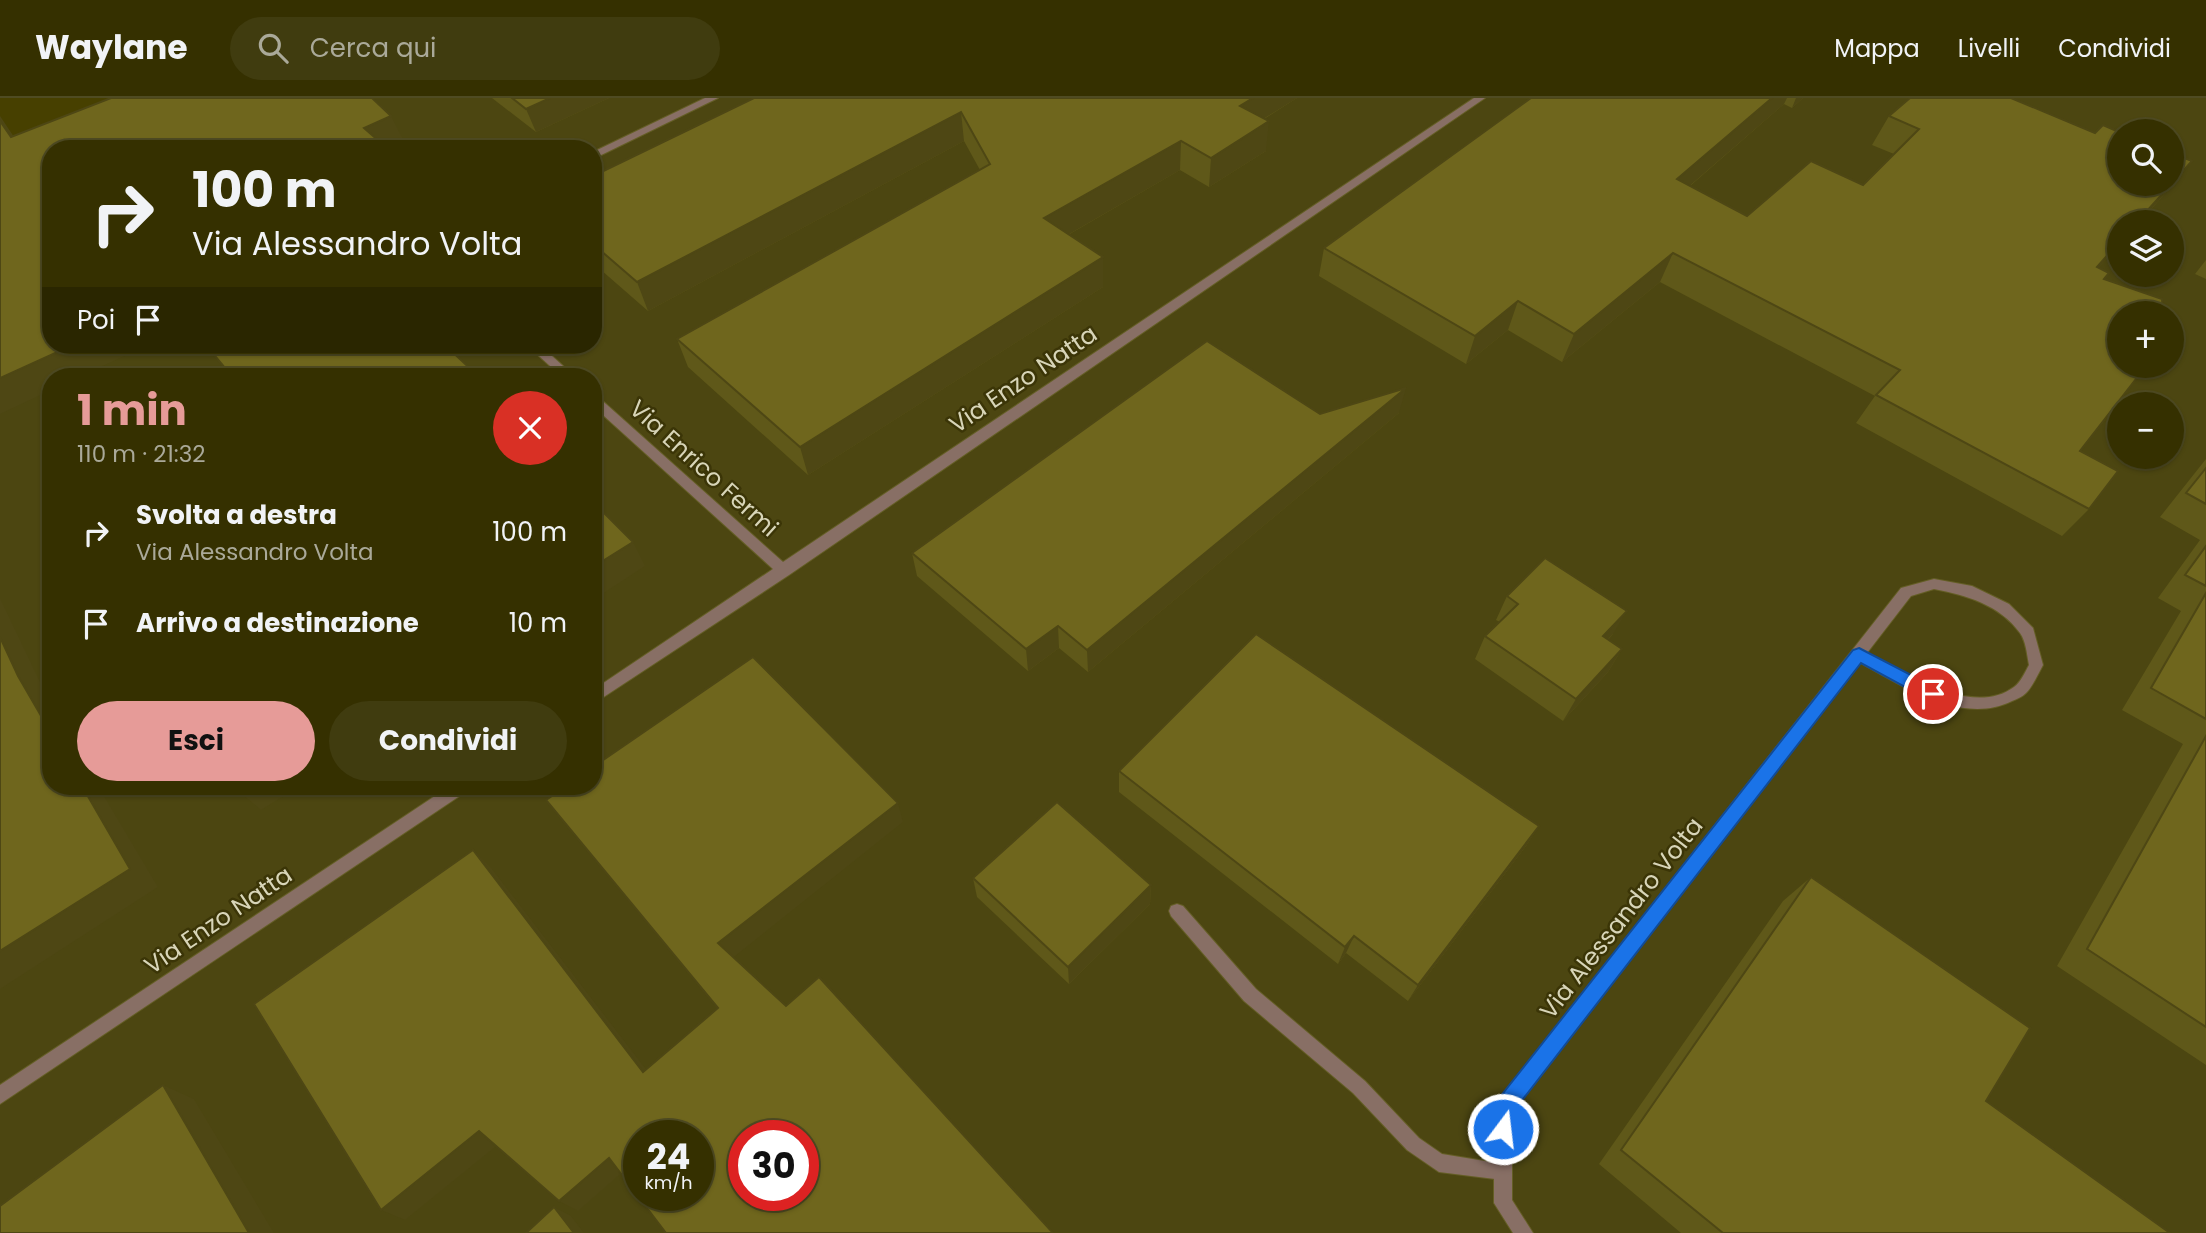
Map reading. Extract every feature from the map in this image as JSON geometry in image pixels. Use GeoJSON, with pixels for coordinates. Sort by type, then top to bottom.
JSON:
{"type":"FeatureCollection","features":[{"type":"Feature","properties":{"kind":"street"},"geometry":{"type":"LineString","coordinates":[[602,152],[713,98]]}},
{"type":"Feature","properties":{"kind":"street","name":"Via Enzo Natta"},"geometry":{"type":"LineString","coordinates":[[602,692],[1480,98]]}},
{"type":"Feature","properties":{"kind":"street"},"geometry":{"type":"LineString","coordinates":[[543,354],[559,368]]}},
{"type":"Feature","properties":{"kind":"street","name":"Via Enrico Fermi"},"geometry":{"type":"LineString","coordinates":[[602,407],[784,571]]}},
{"type":"Feature","properties":{"kind":"street","name":"Via Alessandro Volta"},"geometry":{"type":"LineString","coordinates":[[1524,1233],[1503,1203],[1503,1109],[1906,592],[1934,584],[1967,590],[2004,608],[2028,632],[2036,665],[2019,691],[1989,705],[1933,694],[1859,654]]}},
{"type":"Feature","properties":{"kind":"street","name":"Via Enzo Natta"},"geometry":{"type":"LineString","coordinates":[[0,1095],[450,795]]}},
{"type":"Feature","properties":{"kind":"street"},"geometry":{"type":"LineString","coordinates":[[1177,911],[1250,995],[1359,1087],[1413,1144],[1439,1163],[1503,1171]]}},
{"type":"Feature","properties":{"kind":"shaded area"},"geometry":{"type":"Polygon","coordinates":[[[299,98],[2206,98],[2206,1233],[0,1233],[0,222],[42,323],[42,354],[602,354],[602,140],[199,140],[299,98]]]}},
{"type":"Feature","properties":{"kind":"building"},"geometry":{"type":"Polygon","coordinates":[[[111,98],[372,98],[391,116],[364,128],[378,140],[42,140],[42,354],[53,354],[0,378],[0,121],[11,137],[111,98]]]}},
{"type":"Feature","properties":{"kind":"building"},"geometry":{"type":"Polygon","coordinates":[[[512,98],[550,98],[526,109],[512,98]]]}},
{"type":"Feature","properties":{"kind":"building"},"geometry":{"type":"Polygon","coordinates":[[[754,98],[1253,98],[1240,106],[1269,121],[1211,158],[1181,141],[1044,218],[1103,257],[800,447],[677,339],[990,164],[961,112],[637,282],[602,252],[602,172],[754,98]]]}},
{"type":"Feature","properties":{"kind":"building"},"geometry":{"type":"Polygon","coordinates":[[[1531,98],[1772,98],[1677,179],[1747,216],[1811,161],[1863,185],[1919,129],[1889,116],[1910,98],[2011,98],[2095,133],[2103,125],[2107,127],[2107,196],[2160,196],[2148,210],[2107,210],[2107,256],[2097,267],[2107,272],[2104,279],[2107,280],[2107,287],[2127,287],[2162,301],[2107,301],[2107,378],[2137,378],[2126,392],[2107,392],[2107,416],[2080,451],[2107,465],[2107,469],[2118,471],[2089,509],[1876,395],[1900,370],[1673,253],[1574,334],[1518,301],[1475,336],[1324,248],[1531,98]]]}},
{"type":"Feature","properties":{"kind":"building"},"geometry":{"type":"Polygon","coordinates":[[[2184,158],[2192,161],[2184,170],[2184,158]]]}},
{"type":"Feature","properties":{"kind":"building"},"geometry":{"type":"Polygon","coordinates":[[[1207,341],[1320,414],[1406,388],[1087,650],[1058,626],[1026,649],[912,553],[1207,341]]]}},
{"type":"Feature","properties":{"kind":"building"},"geometry":{"type":"Polygon","coordinates":[[[213,354],[455,354],[469,368],[225,368],[213,354]]]}},
{"type":"Feature","properties":{"kind":"building"},"geometry":{"type":"Polygon","coordinates":[[[2206,468],[2206,504],[2186,493],[2206,468]]]}},
{"type":"Feature","properties":{"kind":"building"},"geometry":{"type":"Polygon","coordinates":[[[602,511],[633,542],[602,561],[602,511]]]}},
{"type":"Feature","properties":{"kind":"building"},"geometry":{"type":"Polygon","coordinates":[[[2206,546],[2206,586],[2185,575],[2206,546]]]}},
{"type":"Feature","properties":{"kind":"building"},"geometry":{"type":"Polygon","coordinates":[[[1545,558],[1627,611],[1603,636],[1622,649],[1576,699],[1485,636],[1518,604],[1507,596],[1545,558]]]}},
{"type":"Feature","properties":{"kind":"building"},"geometry":{"type":"Polygon","coordinates":[[[2206,593],[2206,719],[2151,688],[2206,593]]]}},
{"type":"Feature","properties":{"kind":"building"},"geometry":{"type":"Polygon","coordinates":[[[1256,634],[1539,826],[1418,985],[1354,936],[1345,947],[1119,771],[1256,634]]]}},
{"type":"Feature","properties":{"kind":"building"},"geometry":{"type":"Polygon","coordinates":[[[0,637],[42,717],[42,795],[87,795],[130,869],[0,951],[0,637]]]}},
{"type":"Feature","properties":{"kind":"building"},"geometry":{"type":"Polygon","coordinates":[[[753,657],[898,803],[718,943],[786,1006],[819,977],[1053,1233],[666,1233],[649,1211],[714,1211],[714,1120],[623,1120],[623,1176],[609,1158],[559,1201],[479,1131],[381,1210],[254,1004],[473,850],[643,1072],[718,1008],[546,800],[554,795],[602,795],[602,761],[753,657]]]}},
{"type":"Feature","properties":{"kind":"building"},"geometry":{"type":"Polygon","coordinates":[[[2206,736],[2206,1027],[2087,949],[2206,736]]]}},
{"type":"Feature","properties":{"kind":"building"},"geometry":{"type":"Polygon","coordinates":[[[1057,802],[1151,885],[1068,967],[973,878],[1057,802]]]}},
{"type":"Feature","properties":{"kind":"building"},"geometry":{"type":"Polygon","coordinates":[[[1811,877],[2030,1028],[1986,1101],[2170,1233],[1723,1233],[1621,1150],[1811,877]]]}},
{"type":"Feature","properties":{"kind":"building"},"geometry":{"type":"Polygon","coordinates":[[[163,1085],[249,1233],[0,1233],[0,1206],[163,1085]]]}},
{"type":"Feature","properties":{"kind":"building"},"geometry":{"type":"Polygon","coordinates":[[[554,1207],[574,1233],[526,1233],[554,1207]]]}},
{"type":"Feature","properties":{"kind":"route"},"geometry":{"type":"LineString","coordinates":[[1503,1129],[1503,1109],[1859,654],[1933,694]]}}]}
